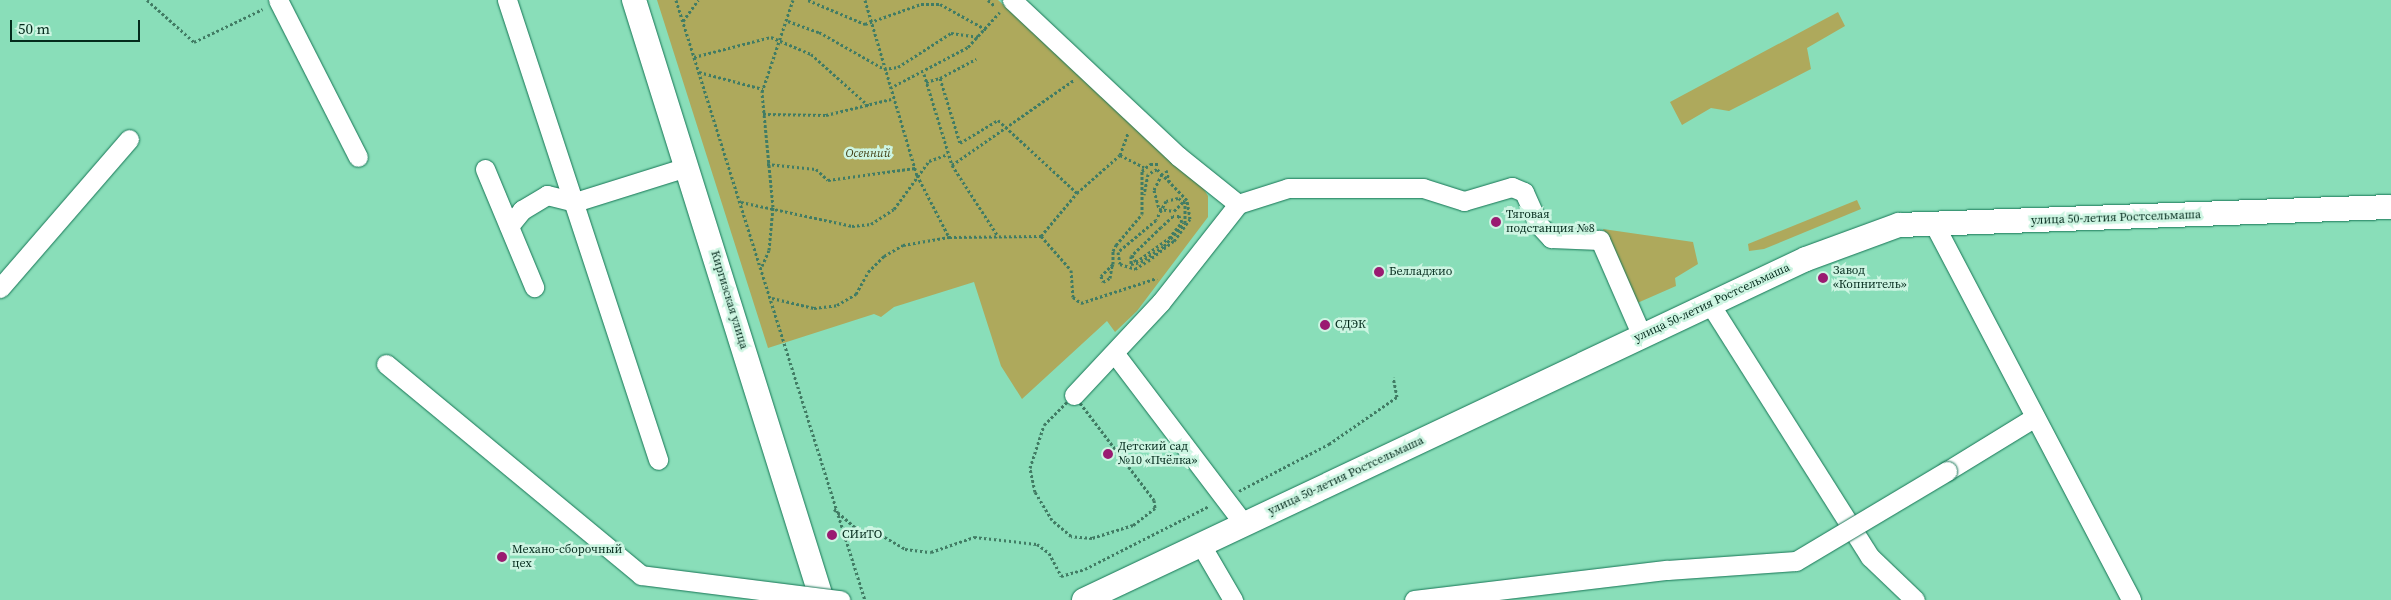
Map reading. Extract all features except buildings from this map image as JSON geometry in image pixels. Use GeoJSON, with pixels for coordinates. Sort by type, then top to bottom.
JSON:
{"type":"FeatureCollection","features":[{"type":"Feature","properties":{"kind":"main road","name":"Киргизская улица"},"geometry":{"type":"LineString","coordinates":[[634,0],[822,600]]}},
{"type":"Feature","properties":{"kind":"main road","name":"улица 50-летия Ростсельмаша"},"geometry":{"type":"LineString","coordinates":[[1084,600],[1806,259],[1899,225],[2391,207]]}},
{"type":"Feature","properties":{"kind":"lane"},"geometry":{"type":"LineString","coordinates":[[507,0],[576,202],[658,460]]}},
{"type":"Feature","properties":{"kind":"lane"},"geometry":{"type":"LineString","coordinates":[[278,1],[358,157]]}},
{"type":"Feature","properties":{"kind":"lane"},"geometry":{"type":"LineString","coordinates":[[1006,6],[1178,156],[1238,204]]}},
{"type":"Feature","properties":{"kind":"lane"},"geometry":{"type":"LineString","coordinates":[[0,288],[129,139]]}},
{"type":"Feature","properties":{"kind":"lane"},"geometry":{"type":"LineString","coordinates":[[509,226],[522,210],[547,195],[576,202],[687,167]]}},
{"type":"Feature","properties":{"kind":"lane"},"geometry":{"type":"LineString","coordinates":[[485,169],[534,287]]}},
{"type":"Feature","properties":{"kind":"lane"},"geometry":{"type":"LineString","coordinates":[[1074,395],[1115,354],[1178,281],[1238,204],[1288,188],[1423,188],[1464,201],[1512,187],[1524,192],[1539,225],[1551,238],[1600,240],[1642,336]]}},
{"type":"Feature","properties":{"kind":"lane"},"geometry":{"type":"LineString","coordinates":[[1934,224],[2131,600]]}},
{"type":"Feature","properties":{"kind":"lane"},"geometry":{"type":"LineString","coordinates":[[1710,304],[1870,557],[1915,600]]}},
{"type":"Feature","properties":{"kind":"lane"},"geometry":{"type":"LineString","coordinates":[[1115,354],[1244,524]]}},
{"type":"Feature","properties":{"kind":"lane"},"geometry":{"type":"LineString","coordinates":[[386,364],[641,575],[840,600]]}},
{"type":"Feature","properties":{"kind":"lane"},"geometry":{"type":"LineString","coordinates":[[1414,600],[1667,570],[1796,561],[2035,417]]}},
{"type":"Feature","properties":{"kind":"lane"},"geometry":{"type":"LineString","coordinates":[[1201,544],[1233,600]]}},
{"type":"Feature","properties":{"kind":"path"},"geometry":{"type":"LineString","coordinates":[[148,0],[194,42],[278,1]]}},
{"type":"Feature","properties":{"kind":"path"},"geometry":{"type":"LineString","coordinates":[[676,0],[772,298],[834,509],[866,600]]}},
{"type":"Feature","properties":{"kind":"path"},"geometry":{"type":"LineString","coordinates":[[683,21],[698,0]]}},
{"type":"Feature","properties":{"kind":"path"},"geometry":{"type":"LineString","coordinates":[[761,266],[769,250],[773,207],[767,164],[762,89],[777,43],[788,21],[793,0]]}},
{"type":"Feature","properties":{"kind":"path"},"geometry":{"type":"LineString","coordinates":[[808,0],[848,19],[872,23],[933,3],[955,9],[987,30]]}},
{"type":"Feature","properties":{"kind":"path"},"geometry":{"type":"LineString","coordinates":[[865,0],[890,88],[891,99],[915,168],[949,237]]}},
{"type":"Feature","properties":{"kind":"path"},"geometry":{"type":"LineString","coordinates":[[890,88],[924,74],[981,38],[1006,6]]}},
{"type":"Feature","properties":{"kind":"path"},"geometry":{"type":"LineString","coordinates":[[788,21],[819,32],[884,69],[898,66],[951,33],[981,38]]}},
{"type":"Feature","properties":{"kind":"path"},"geometry":{"type":"LineString","coordinates":[[694,57],[764,36],[777,43],[811,54],[869,106]]}},
{"type":"Feature","properties":{"kind":"path"},"geometry":{"type":"LineString","coordinates":[[926,82],[940,78],[976,58]]}},
{"type":"Feature","properties":{"kind":"path"},"geometry":{"type":"LineString","coordinates":[[699,72],[762,89]]}},
{"type":"Feature","properties":{"kind":"path"},"geometry":{"type":"LineString","coordinates":[[924,74],[952,165],[998,236]]}},
{"type":"Feature","properties":{"kind":"path"},"geometry":{"type":"LineString","coordinates":[[940,78],[960,143],[998,120],[1077,194]]}},
{"type":"Feature","properties":{"kind":"path"},"geometry":{"type":"LineString","coordinates":[[952,165],[1008,130],[1074,79]]}},
{"type":"Feature","properties":{"kind":"path"},"geometry":{"type":"LineString","coordinates":[[763,114],[826,115],[869,106],[891,99]]}},
{"type":"Feature","properties":{"kind":"path"},"geometry":{"type":"LineString","coordinates":[[1041,236],[1077,194],[1120,155],[1130,128]]}},
{"type":"Feature","properties":{"kind":"path"},"geometry":{"type":"LineString","coordinates":[[741,202],[773,207],[852,226],[871,224],[894,209],[929,160],[948,154]]}},
{"type":"Feature","properties":{"kind":"path"},"geometry":{"type":"LineString","coordinates":[[1120,155],[1144,167],[1155,163],[1163,166],[1170,184]]}},
{"type":"Feature","properties":{"kind":"path"},"geometry":{"type":"LineString","coordinates":[[767,164],[816,170],[828,180],[915,168]]}},
{"type":"Feature","properties":{"kind":"path"},"geometry":{"type":"LineString","coordinates":[[1144,167],[1141,175],[1144,196]]}},
{"type":"Feature","properties":{"kind":"path"},"geometry":{"type":"LineString","coordinates":[[1113,264],[1101,276],[1103,282],[1108,282],[1113,264],[1116,245],[1140,218],[1149,172],[1155,169],[1162,174],[1188,202],[1187,225],[1148,261],[1135,269],[1123,266],[1118,252],[1155,222],[1168,200],[1184,201]]}},
{"type":"Feature","properties":{"kind":"path"},"geometry":{"type":"LineString","coordinates":[[1161,211],[1154,194],[1162,174]]}},
{"type":"Feature","properties":{"kind":"path"},"geometry":{"type":"LineString","coordinates":[[1161,211],[1174,211],[1184,201]]}},
{"type":"Feature","properties":{"kind":"path"},"geometry":{"type":"LineString","coordinates":[[1132,255],[1136,262],[1156,249],[1181,225],[1181,218],[1173,216],[1132,255],[1130,262],[1137,264],[1171,240],[1186,220],[1184,201]]}},
{"type":"Feature","properties":{"kind":"path"},"geometry":{"type":"LineString","coordinates":[[772,298],[814,308],[837,305],[856,294],[868,272],[884,256],[903,245],[949,237],[1041,236],[1071,270],[1073,298],[1081,303],[1166,275],[1178,281]]}},
{"type":"Feature","properties":{"kind":"path"},"geometry":{"type":"LineString","coordinates":[[834,509],[858,530],[876,532],[905,549],[931,552],[974,538],[1037,544],[1049,553],[1061,576],[1085,569],[1329,444],[1396,397],[1393,377]]}},
{"type":"Feature","properties":{"kind":"path"},"geometry":{"type":"LineString","coordinates":[[1074,395],[1154,500],[1155,508],[1133,525],[1092,538],[1070,536],[1052,520],[1035,492],[1030,468],[1044,425],[1074,395]]}},
{"type":"Feature","properties":{"kind":"green space","name":"Осенний"},"geometry":{"type":"Polygon","coordinates":[[[657,0],[998,0],[1200,183],[1208,196],[1208,217],[1137,311],[1115,332],[1107,321],[1022,399],[1001,366],[974,282],[894,307],[881,317],[874,314],[768,348],[657,0]]]}},
{"type":"Feature","properties":{"kind":"green space"},"geometry":{"type":"Polygon","coordinates":[[[1838,12],[1845,26],[1807,48],[1811,69],[1729,111],[1711,108],[1682,125],[1670,102],[1838,12]]]}},
{"type":"Feature","properties":{"kind":"green space"},"geometry":{"type":"Polygon","coordinates":[[[1857,200],[1861,209],[1764,249],[1749,251],[1748,244],[1857,200]]]}},
{"type":"Feature","properties":{"kind":"green space"},"geometry":{"type":"Polygon","coordinates":[[[1603,229],[1693,242],[1698,264],[1675,278],[1676,286],[1635,304],[1603,229]]]}},
{"type":"Feature","properties":{"kind":"place","name":"Тяговая подстанция №8"},"geometry":{"type":"Point","coordinates":[1496,222]}},
{"type":"Feature","properties":{"kind":"place","name":"Белладжио"},"geometry":{"type":"Point","coordinates":[1379,272]}},
{"type":"Feature","properties":{"kind":"place","name":"Завод «Копнитель»"},"geometry":{"type":"Point","coordinates":[1823,278]}},
{"type":"Feature","properties":{"kind":"place","name":"СДЭК"},"geometry":{"type":"Point","coordinates":[1325,325]}},
{"type":"Feature","properties":{"kind":"place","name":"Детский сад №10 «Пчёлка»"},"geometry":{"type":"Point","coordinates":[1108,454]}},
{"type":"Feature","properties":{"kind":"place","name":"СИиТО"},"geometry":{"type":"Point","coordinates":[832,535]}},
{"type":"Feature","properties":{"kind":"place","name":"Механо-сборочный цех"},"geometry":{"type":"Point","coordinates":[502,557]}}]}
